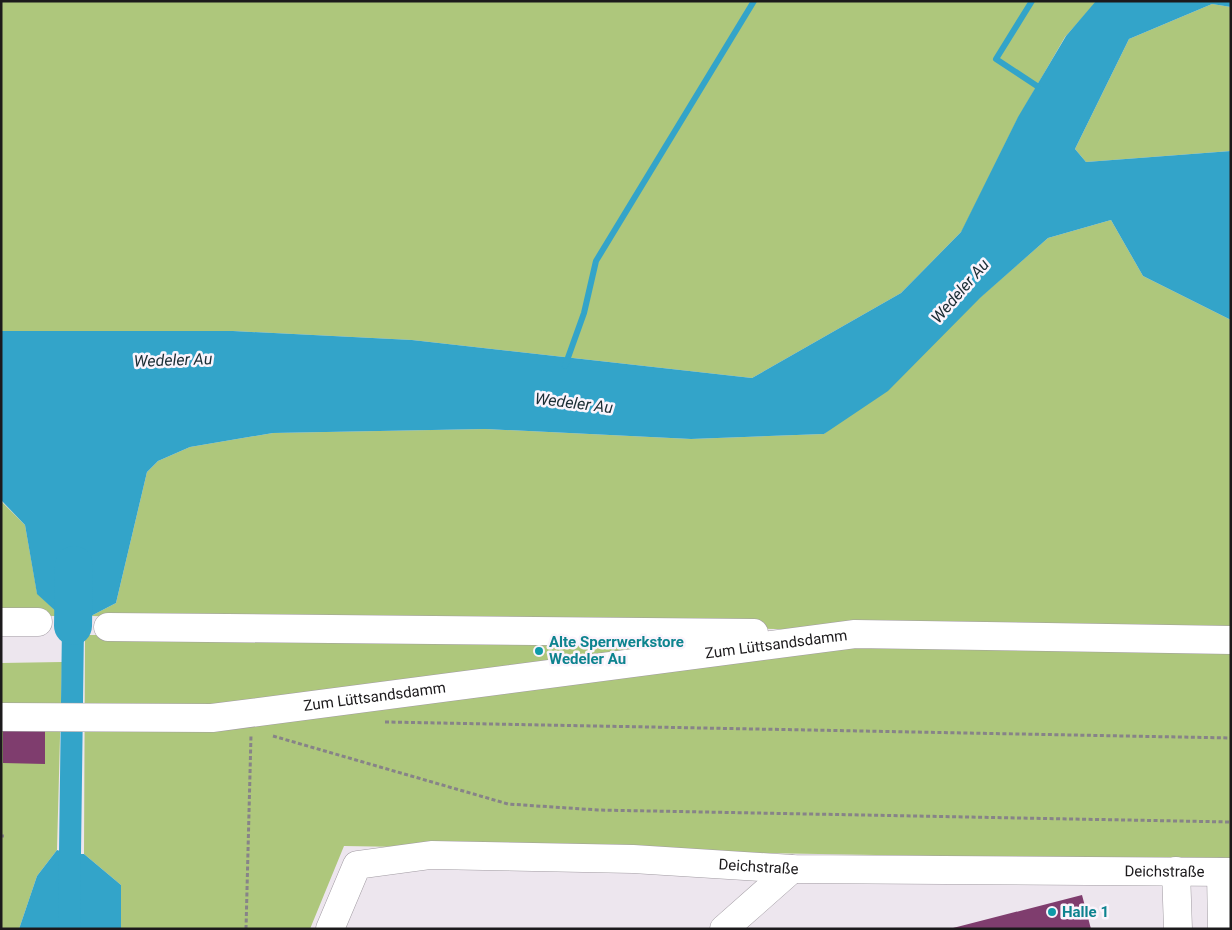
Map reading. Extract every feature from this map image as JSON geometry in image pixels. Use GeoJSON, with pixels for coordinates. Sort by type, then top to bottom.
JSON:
{"type":"FeatureCollection","features":[{"type":"Feature","properties":{"kind":"street"},"geometry":{"type":"LineString","coordinates":[[1,622],[38,622]]}},
{"type":"Feature","properties":{"kind":"street"},"geometry":{"type":"LineString","coordinates":[[108,627],[855,634]]}},
{"type":"Feature","properties":{"kind":"street","name":"Zum Lüttsandsdamm"},"geometry":{"type":"LineString","coordinates":[[1,717],[212,718],[855,634],[1231,640]]}},
{"type":"Feature","properties":{"kind":"street","name":"Deichstraße"},"geometry":{"type":"LineString","coordinates":[[330,929],[357,865],[431,855],[633,859],[792,869],[1226,872]]}},
{"type":"Feature","properties":{"kind":"street"},"geometry":{"type":"LineString","coordinates":[[724,929],[792,869]]}},
{"type":"Feature","properties":{"kind":"street"},"geometry":{"type":"LineString","coordinates":[[1176,871],[1178,929]]}},
{"type":"Feature","properties":{"kind":"street"},"geometry":{"type":"LineString","coordinates":[[1222,929],[1226,872]]}},
{"type":"Feature","properties":{"kind":"path"},"geometry":{"type":"LineString","coordinates":[[382,722],[1231,738]]}},
{"type":"Feature","properties":{"kind":"path"},"geometry":{"type":"LineString","coordinates":[[246,929],[252,730]]}},
{"type":"Feature","properties":{"kind":"path"},"geometry":{"type":"LineString","coordinates":[[280,738],[508,804],[618,810],[1231,822]]}},
{"type":"Feature","properties":{"kind":"green space"},"geometry":{"type":"Polygon","coordinates":[[[1,1],[1097,1],[1065,37],[1017,120],[962,231],[901,293],[752,378],[412,340],[233,331],[1,331],[1,1]]]}},
{"type":"Feature","properties":{"kind":"green space"},"geometry":{"type":"Polygon","coordinates":[[[1212,4],[1231,7],[1231,151],[1086,162],[1075,149],[1129,39],[1212,4]]]}},
{"type":"Feature","properties":{"kind":"green space"},"geometry":{"type":"Polygon","coordinates":[[[1111,220],[1143,276],[1231,320],[1231,635],[830,630],[91,616],[116,603],[147,472],[158,461],[190,447],[273,433],[485,429],[691,439],[824,434],[1048,238],[1111,220]]]}},
{"type":"Feature","properties":{"kind":"green space"},"geometry":{"type":"Polygon","coordinates":[[[1,501],[25,525],[37,593],[61,616],[1,616],[1,501]]]}},
{"type":"Feature","properties":{"kind":"green space"},"geometry":{"type":"Polygon","coordinates":[[[150,632],[1231,646],[1231,861],[344,846],[310,929],[121,929],[121,885],[84,854],[85,635],[105,635],[108,640],[135,641],[150,632]]]}},
{"type":"Feature","properties":{"kind":"green space"},"geometry":{"type":"Polygon","coordinates":[[[62,662],[57,850],[37,876],[19,929],[1,929],[1,663],[62,662]]]}},
{"type":"Feature","properties":{"kind":"water"},"geometry":{"type":"Polygon","coordinates":[[[1096,1],[1231,1],[1231,7],[1212,4],[1129,39],[1075,149],[1086,162],[1231,151],[1231,320],[1143,276],[1111,220],[1048,238],[980,298],[888,391],[824,434],[691,439],[485,429],[273,433],[190,447],[158,461],[147,472],[116,603],[91,616],[61,616],[37,594],[25,525],[1,500],[1,331],[233,331],[412,340],[752,378],[901,293],[961,232],[1018,117],[1066,36],[1096,1]]]}},
{"type":"Feature","properties":{"kind":"water"},"geometry":{"type":"Polygon","coordinates":[[[57,850],[70,854],[84,854],[121,885],[121,929],[19,929],[37,876],[57,850]]]}},
{"type":"Feature","properties":{"kind":"building"},"geometry":{"type":"Polygon","coordinates":[[[3,730],[45,731],[45,764],[3,763],[3,730]]]}},
{"type":"Feature","properties":{"kind":"building","name":"Halle 1"},"geometry":{"type":"Polygon","coordinates":[[[1082,895],[1091,929],[953,929],[953,928],[1082,895]]]}},
{"type":"Feature","properties":{"kind":"waterway"},"geometry":{"type":"LineString","coordinates":[[565,366],[584,313],[596,261],[754,1]]}},
{"type":"Feature","properties":{"kind":"waterway"},"geometry":{"type":"LineString","coordinates":[[1032,1],[996,59],[1037,86]]}},
{"type":"Feature","properties":{"kind":"waterway","name":"Wedeler Au"},"geometry":{"type":"LineString","coordinates":[[73,626],[74,565]]}},
{"type":"Feature","properties":{"kind":"waterway"},"geometry":{"type":"LineString","coordinates":[[69,929],[73,626]]}},
{"type":"Feature","properties":{"kind":"place","name":"Alte Sperrwerkstore Wedeler Au"},"geometry":{"type":"Point","coordinates":[539,651]}},
{"type":"Feature","properties":{"kind":"place","name":"Halle 1"},"geometry":{"type":"Point","coordinates":[1052,912]}}]}
